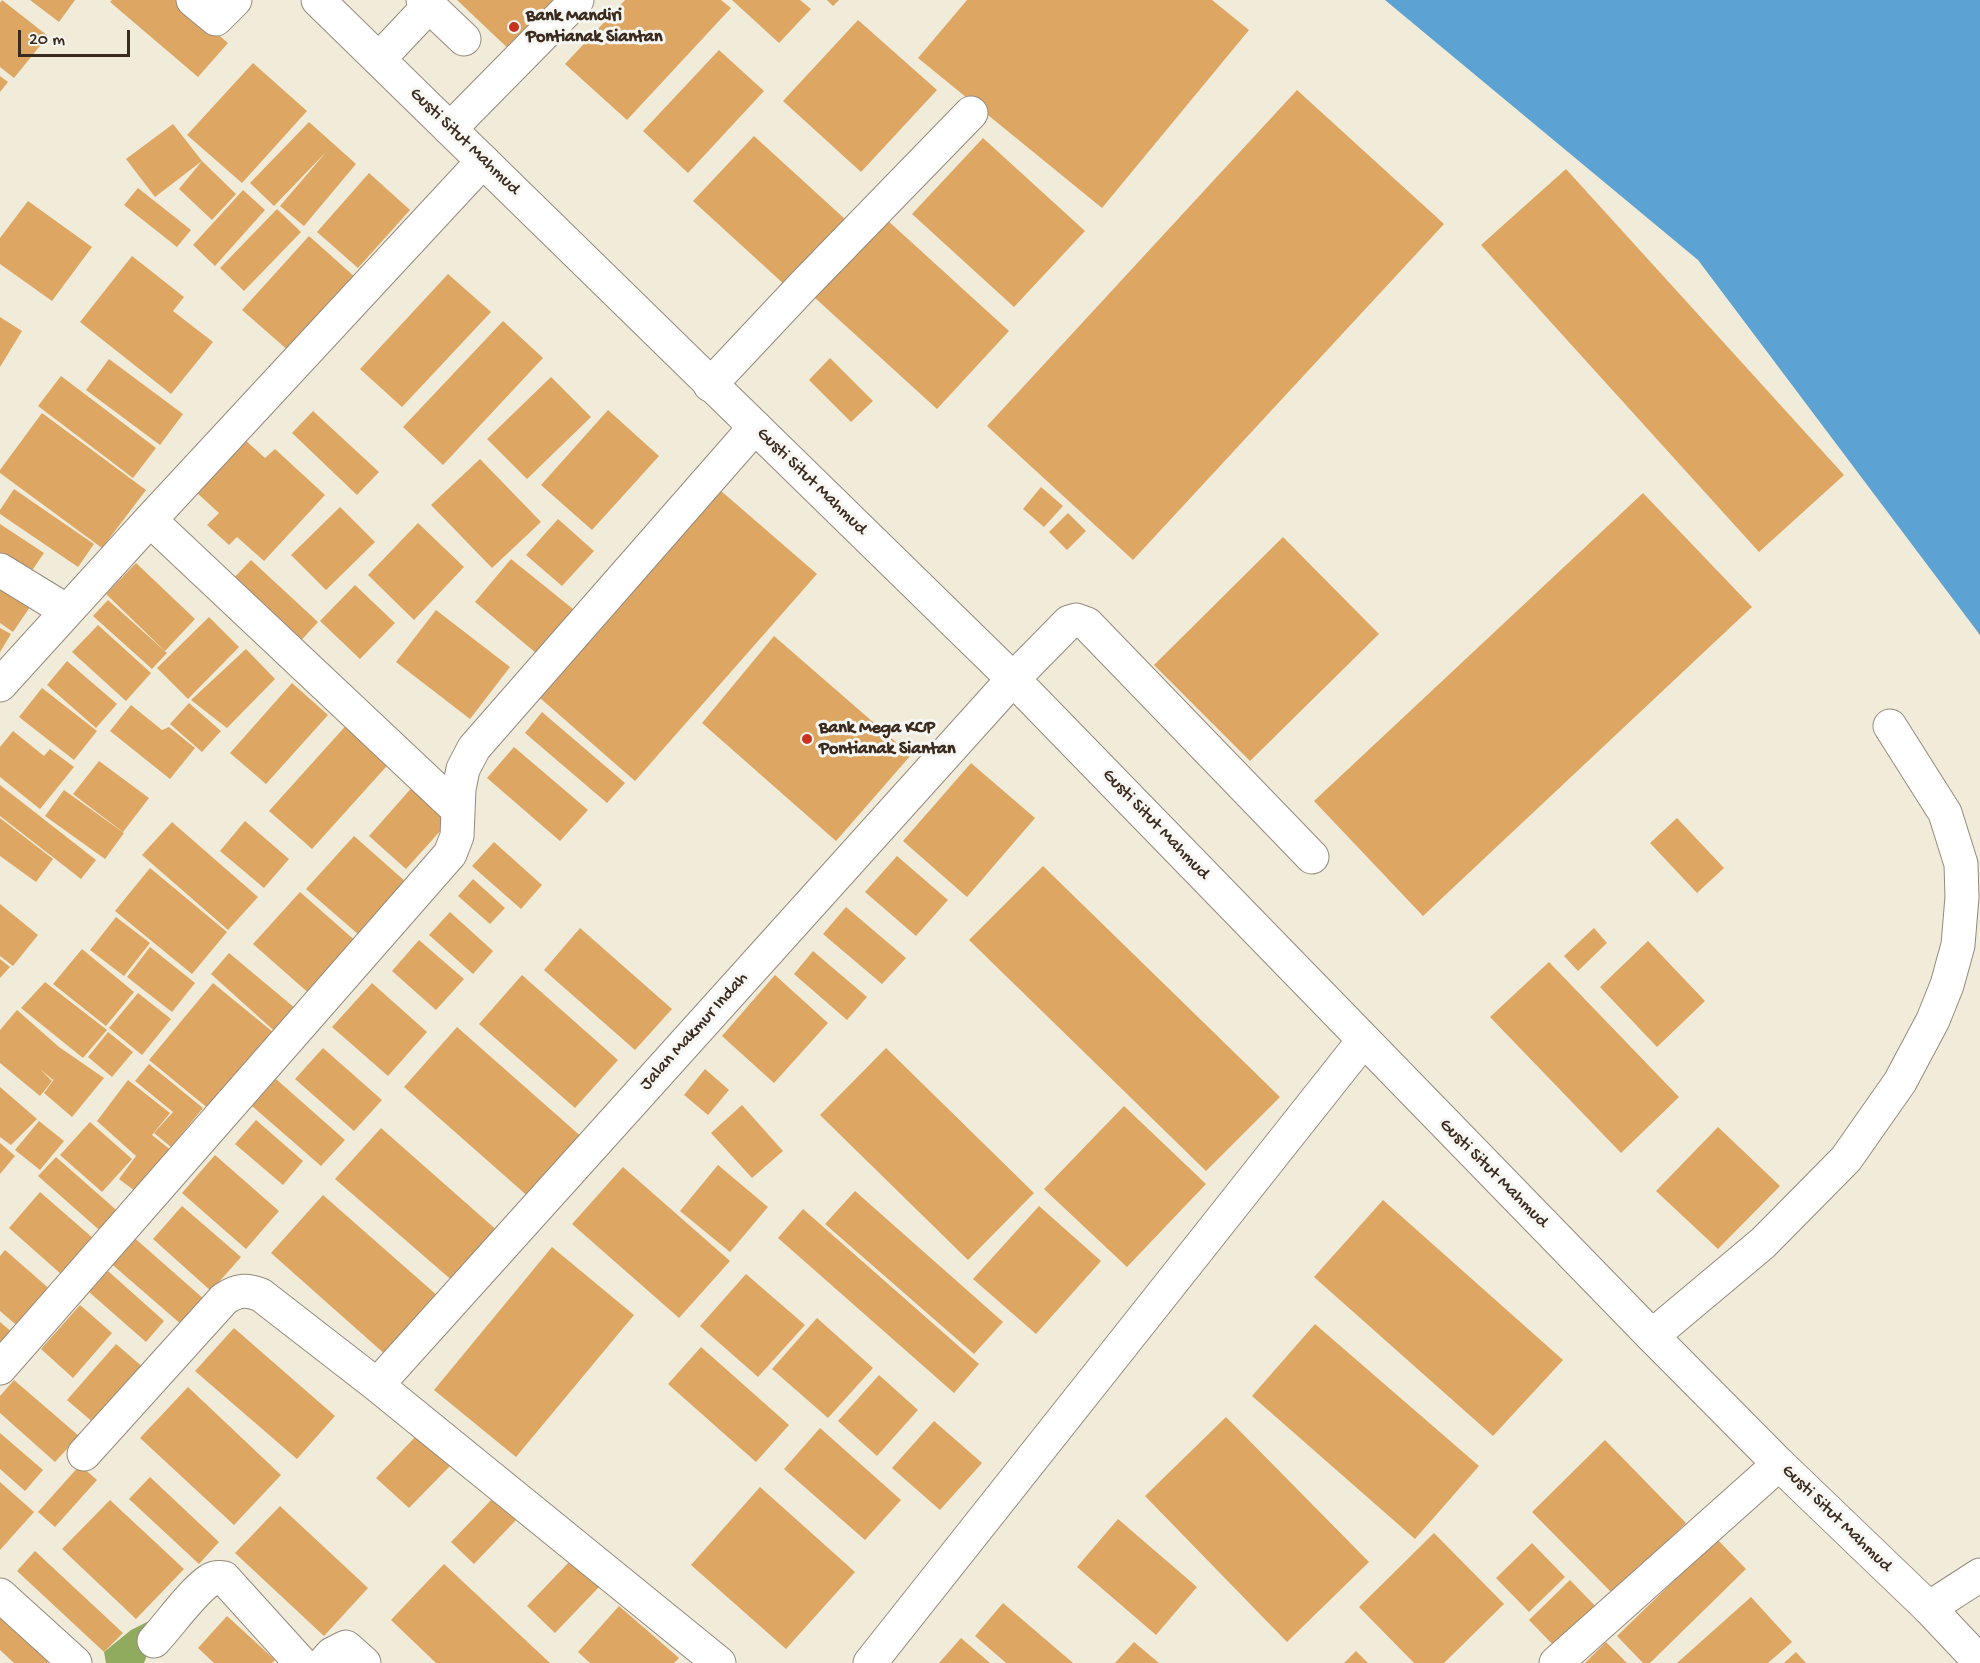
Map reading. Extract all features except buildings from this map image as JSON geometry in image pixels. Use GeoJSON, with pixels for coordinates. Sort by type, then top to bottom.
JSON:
{"type":"FeatureCollection","features":[{"type":"Feature","properties":{"kind":"main road"},"geometry":{"type":"LineString","coordinates":[[193,0],[216,19],[235,0]]}},
{"type":"Feature","properties":{"kind":"main road","name":"Gusti Situt Mahmud"},"geometry":{"type":"LineString","coordinates":[[318,0],[1013,679],[1652,1336],[1779,1464],[1929,1608],[1980,1662]]}},
{"type":"Feature","properties":{"kind":"main road"},"geometry":{"type":"LineString","coordinates":[[450,129],[577,0]]}},
{"type":"Feature","properties":{"kind":"main road"},"geometry":{"type":"LineString","coordinates":[[379,59],[426,3],[464,39]]}},
{"type":"Feature","properties":{"kind":"main road"},"geometry":{"type":"LineString","coordinates":[[710,385],[809,279],[971,113]]}},
{"type":"Feature","properties":{"kind":"main road"},"geometry":{"type":"LineString","coordinates":[[0,685],[483,161]]}},
{"type":"Feature","properties":{"kind":"main road"},"geometry":{"type":"LineString","coordinates":[[0,1368],[450,854],[457,836],[459,789],[463,769],[474,748],[755,426]]}},
{"type":"Feature","properties":{"kind":"main road"},"geometry":{"type":"LineString","coordinates":[[150,520],[458,810]]}},
{"type":"Feature","properties":{"kind":"main road"},"geometry":{"type":"LineString","coordinates":[[0,570],[67,610]]}},
{"type":"Feature","properties":{"kind":"main road","name":"Jalan Makmur Indah"},"geometry":{"type":"LineString","coordinates":[[377,1385],[1013,679],[1069,622],[1082,621],[1095,632],[1312,857]]}},
{"type":"Feature","properties":{"kind":"main road"},"geometry":{"type":"LineString","coordinates":[[1652,1336],[1763,1243],[1846,1159],[1900,1082],[1933,1020],[1947,985],[1958,945],[1962,864],[1945,813],[1890,726]]}},
{"type":"Feature","properties":{"kind":"main road"},"geometry":{"type":"LineString","coordinates":[[870,1663],[1369,1047]]}},
{"type":"Feature","properties":{"kind":"main road"},"geometry":{"type":"LineString","coordinates":[[84,1454],[224,1299],[234,1292],[248,1290],[261,1295],[377,1385],[719,1663]]}},
{"type":"Feature","properties":{"kind":"main road"},"geometry":{"type":"LineString","coordinates":[[1556,1663],[1779,1464]]}},
{"type":"Feature","properties":{"kind":"main road"},"geometry":{"type":"LineString","coordinates":[[1929,1608],[1980,1575]]}},
{"type":"Feature","properties":{"kind":"main road"},"geometry":{"type":"LineString","coordinates":[[154,1641],[210,1580],[216,1577],[224,1578],[301,1663]]}},
{"type":"Feature","properties":{"kind":"main road"},"geometry":{"type":"LineString","coordinates":[[0,1595],[75,1663]]}},
{"type":"Feature","properties":{"kind":"main road"},"geometry":{"type":"LineString","coordinates":[[324,1663],[332,1654],[346,1647],[364,1663]]}},
{"type":"Feature","properties":{"kind":"green space"},"geometry":{"type":"Polygon","coordinates":[[[163,1614],[144,1663],[106,1663],[104,1652],[131,1630],[163,1614]]]}},
{"type":"Feature","properties":{"kind":"water"},"geometry":{"type":"Polygon","coordinates":[[[1385,0],[1980,0],[1980,635],[1698,260],[1385,0]]]}},
{"type":"Feature","properties":{"kind":"place","name":"Bank Mandiri Pontianak Siantan"},"geometry":{"type":"Point","coordinates":[514,27]}},
{"type":"Feature","properties":{"kind":"place","name":"Bank Mega KCP Pontianak Siantan"},"geometry":{"type":"Point","coordinates":[807,739]}}]}
